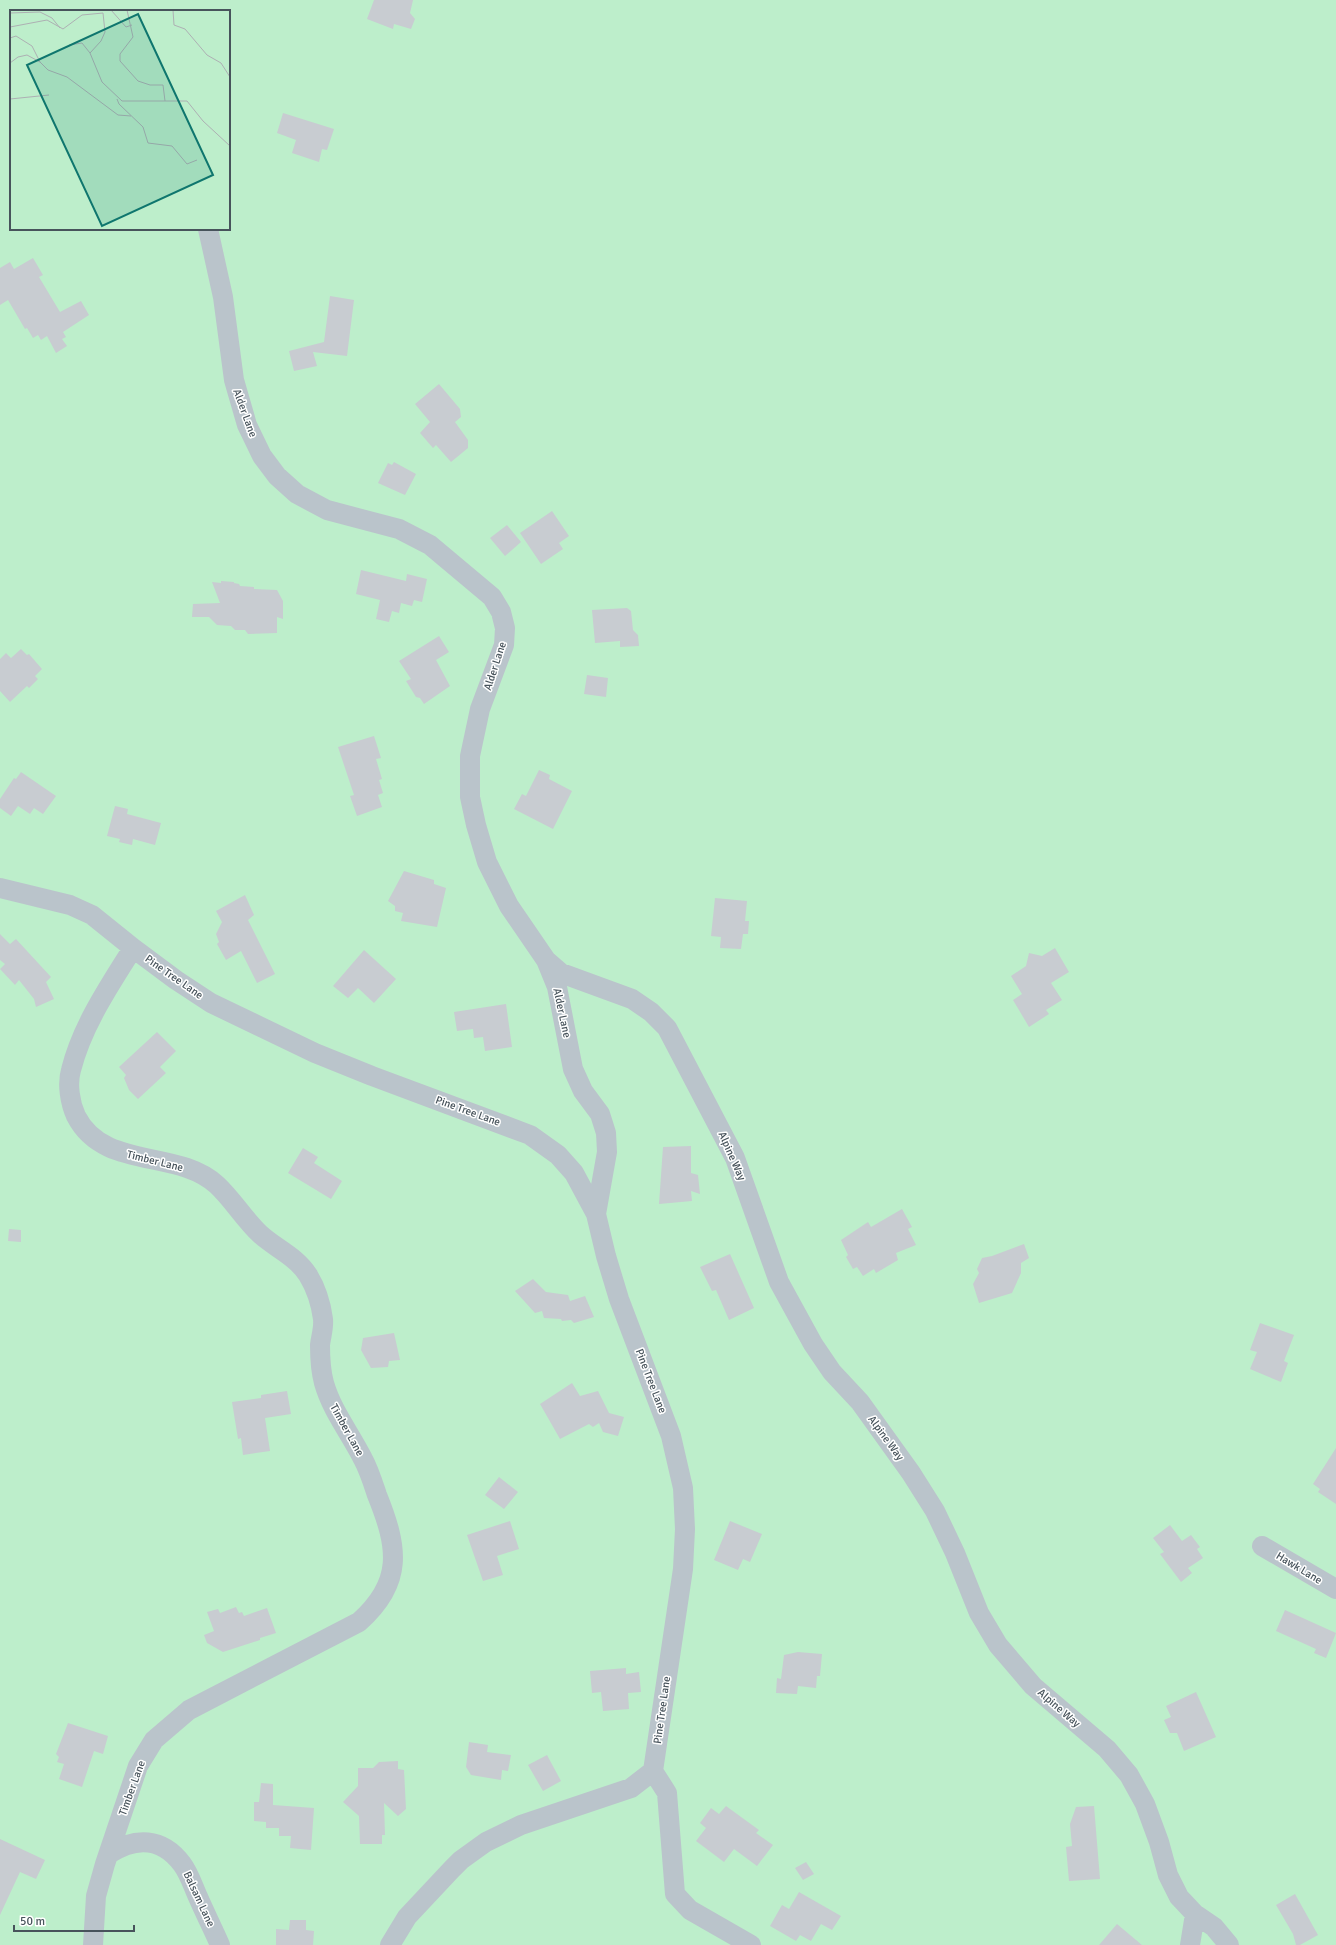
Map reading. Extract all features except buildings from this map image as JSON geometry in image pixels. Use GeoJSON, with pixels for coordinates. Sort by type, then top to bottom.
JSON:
{"type":"FeatureCollection","features":[{"type":"Feature","properties":{"kind":"street","name":"Alder Lane"},"geometry":{"type":"LineString","coordinates":[[208,230],[223,297],[234,380],[247,425],[262,456],[277,476],[297,494],[327,510],[399,529],[430,545],[492,597],[501,612],[505,628],[504,645],[480,709],[470,756],[470,797],[476,825],[487,862],[509,906],[546,960],[557,987],[573,1069],[583,1091],[600,1114],[606,1133],[607,1152],[596,1205],[596,1214]]}},
{"type":"Feature","properties":{"kind":"street"},"geometry":{"type":"LineString","coordinates":[[0,888],[70,904],[92,915],[133,948]]}},
{"type":"Feature","properties":{"kind":"street","name":"Pine Tree Lane"},"geometry":{"type":"LineString","coordinates":[[133,948],[176,980],[212,1003],[315,1053],[530,1135],[558,1155],[574,1173],[596,1214],[606,1256],[619,1299],[671,1436],[683,1488],[685,1529],[683,1569],[653,1771]]}},
{"type":"Feature","properties":{"kind":"street","name":"Timber Lane"},"geometry":{"type":"LineString","coordinates":[[93,1945],[96,1896],[138,1766],[154,1740],[189,1710],[359,1622],[374,1608],[386,1591],[392,1572],[394,1551],[385,1514],[364,1460],[332,1405],[324,1381],[320,1347],[323,1321],[317,1293],[307,1274],[293,1258],[260,1234],[218,1186],[205,1175],[176,1164],[125,1154],[107,1147],[87,1132],[76,1116],[70,1097],[70,1072],[85,1032],[108,988],[133,948]]}},
{"type":"Feature","properties":{"kind":"street","name":"Alpine Way"},"geometry":{"type":"LineString","coordinates":[[546,960],[561,973],[632,999],[651,1012],[667,1028],[735,1158],[779,1282],[813,1344],[832,1372],[860,1402],[911,1473],[935,1511],[955,1553],[979,1614],[998,1645],[1033,1686],[1107,1749],[1129,1775],[1145,1804],[1160,1842],[1168,1875],[1179,1897],[1195,1914],[1214,1927],[1229,1945]]}},
{"type":"Feature","properties":{"kind":"street","name":"Hawk Lane"},"geometry":{"type":"LineString","coordinates":[[1262,1546],[1336,1589]]}},
{"type":"Feature","properties":{"kind":"street"},"geometry":{"type":"LineString","coordinates":[[390,1945],[407,1917],[461,1860],[486,1842],[521,1824],[631,1788],[653,1771],[666,1793],[675,1894],[690,1910],[751,1945]]}},
{"type":"Feature","properties":{"kind":"street","name":"Balsam Lane"},"geometry":{"type":"LineString","coordinates":[[109,1854],[122,1846],[138,1842],[154,1843],[173,1853],[183,1865],[220,1945]]}},
{"type":"Feature","properties":{"kind":"street"},"geometry":{"type":"LineString","coordinates":[[1190,1945],[1195,1914]]}},
{"type":"Feature","properties":{"kind":"green space"},"geometry":{"type":"Polygon","coordinates":[[[0,0],[1336,0],[1336,1945],[0,1945],[0,0]]]}}]}
